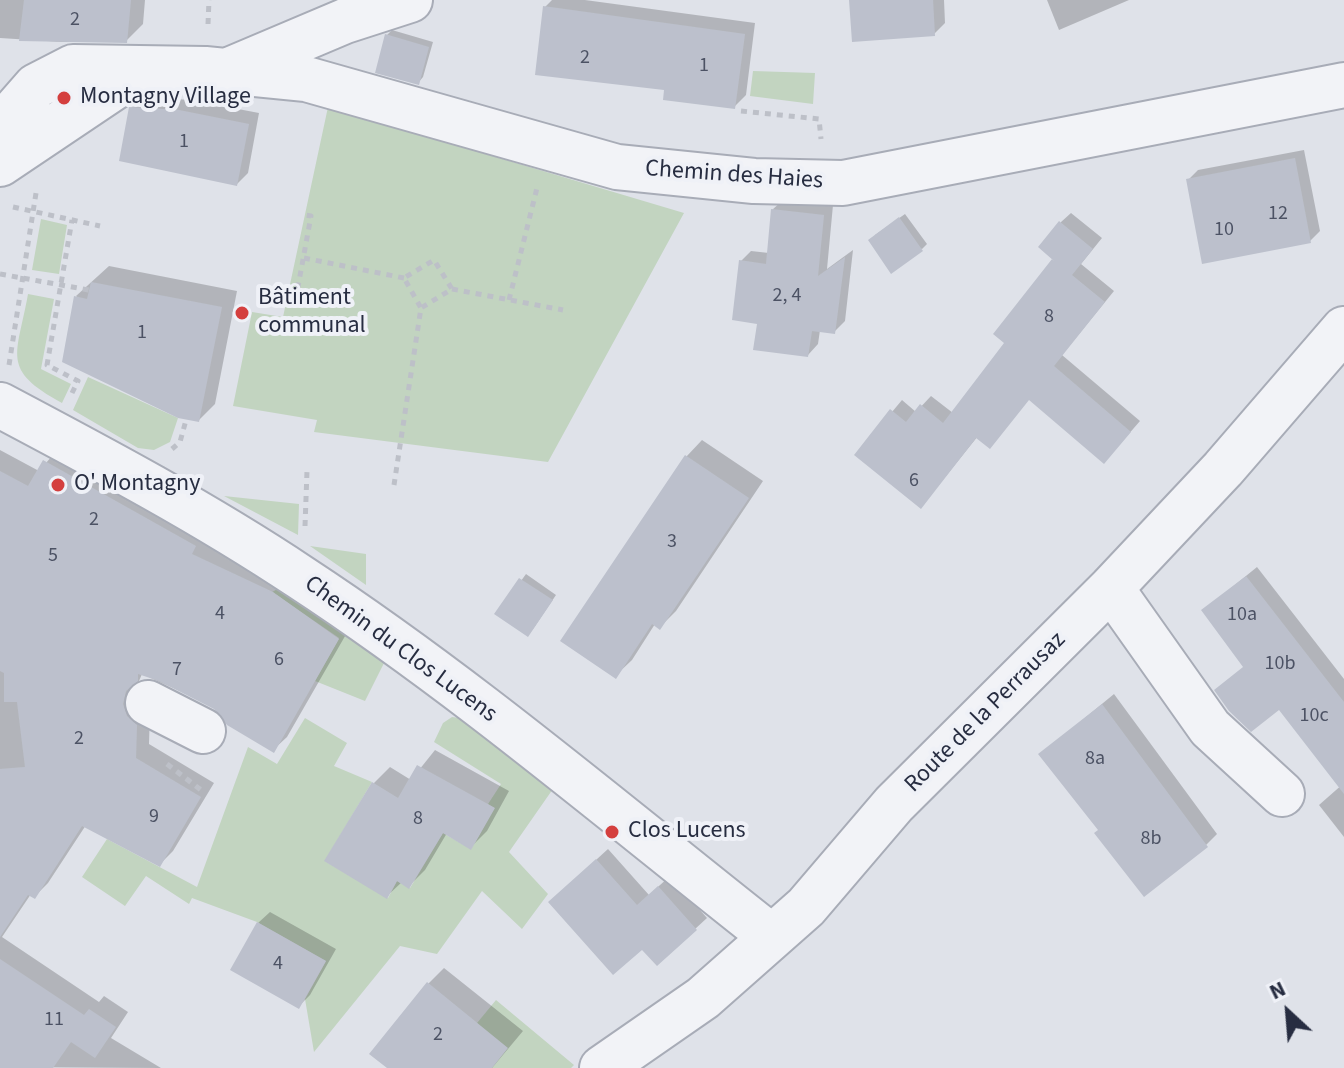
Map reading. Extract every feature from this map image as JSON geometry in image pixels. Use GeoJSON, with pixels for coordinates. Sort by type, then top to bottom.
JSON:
{"type":"FeatureCollection","features":[{"type":"Feature","properties":{"kind":"street"},"geometry":{"type":"LineString","coordinates":[[223,72],[345,21],[410,0]]}},
{"type":"Feature","properties":{"kind":"street","name":"Chemin des Haies"},"geometry":{"type":"LineString","coordinates":[[3,128],[36,86],[73,67],[223,72],[306,79],[617,167],[754,181],[843,183],[1344,85]]}},
{"type":"Feature","properties":{"kind":"street"},"geometry":{"type":"LineString","coordinates":[[0,164],[140,70]]}},
{"type":"Feature","properties":{"kind":"street","name":"Route de la Perrausaz"},"geometry":{"type":"LineString","coordinates":[[602,1068],[703,998],[806,907],[894,804],[1111,588],[1223,469],[1344,329]]}},
{"type":"Feature","properties":{"kind":"street","name":"Chemin du Clos Lucens"},"geometry":{"type":"LineString","coordinates":[[8,392],[54,434],[249,543],[444,678],[772,937]]}},
{"type":"Feature","properties":{"kind":"street"},"geometry":{"type":"LineString","coordinates":[[1111,588],[1210,728],[1282,794]]}},
{"type":"Feature","properties":{"kind":"street"},"geometry":{"type":"LineString","coordinates":[[148,703],[203,731]]}},
{"type":"Feature","properties":{"kind":"path"},"geometry":{"type":"LineString","coordinates":[[509,300],[547,148]]}},
{"type":"Feature","properties":{"kind":"path"},"geometry":{"type":"LineString","coordinates":[[0,204],[100,226]]}},
{"type":"Feature","properties":{"kind":"path"},"geometry":{"type":"LineString","coordinates":[[8,392],[32,211]]}},
{"type":"Feature","properties":{"kind":"path"},"geometry":{"type":"LineString","coordinates":[[286,301],[295,303],[311,216],[305,215]]}},
{"type":"Feature","properties":{"kind":"path"},"geometry":{"type":"LineString","coordinates":[[54,434],[78,381],[47,365],[72,220]]}},
{"type":"Feature","properties":{"kind":"path"},"geometry":{"type":"LineString","coordinates":[[304,258],[404,278],[434,260],[452,289]]}},
{"type":"Feature","properties":{"kind":"path"},"geometry":{"type":"LineString","coordinates":[[0,274],[89,290]]}},
{"type":"Feature","properties":{"kind":"path"},"geometry":{"type":"LineString","coordinates":[[394,485],[421,308],[404,278]]}},
{"type":"Feature","properties":{"kind":"path"},"geometry":{"type":"LineString","coordinates":[[421,308],[452,289],[563,310]]}},
{"type":"Feature","properties":{"kind":"path"},"geometry":{"type":"LineString","coordinates":[[165,455],[180,442],[186,420]]}},
{"type":"Feature","properties":{"kind":"green space"},"geometry":{"type":"Polygon","coordinates":[[[753,71],[815,73],[813,104],[750,96],[753,71]]]}},
{"type":"Feature","properties":{"kind":"green space"},"geometry":{"type":"Polygon","coordinates":[[[328,107],[684,213],[548,462],[314,432],[317,420],[233,406],[252,312],[283,317],[328,107]]]}},
{"type":"Feature","properties":{"kind":"green space"},"geometry":{"type":"Polygon","coordinates":[[[41,219],[67,225],[59,274],[32,270],[41,219]]]}},
{"type":"Feature","properties":{"kind":"green space"},"geometry":{"type":"Polygon","coordinates":[[[28,294],[54,299],[41,369],[71,384],[62,403],[42,391],[21,370],[18,347],[28,294]]]}},
{"type":"Feature","properties":{"kind":"green space"},"geometry":{"type":"Polygon","coordinates":[[[88,377],[178,418],[170,442],[154,450],[138,448],[73,410],[88,377]]]}},
{"type":"Feature","properties":{"kind":"green space"},"geometry":{"type":"Polygon","coordinates":[[[224,496],[299,504],[298,535],[224,496]]]}},
{"type":"Feature","properties":{"kind":"green space"},"geometry":{"type":"Polygon","coordinates":[[[310,546],[366,554],[366,585],[310,546]]]}},
{"type":"Feature","properties":{"kind":"green space"},"geometry":{"type":"Polygon","coordinates":[[[283,586],[387,657],[365,701],[315,681],[339,638],[272,592],[283,586]]]}},
{"type":"Feature","properties":{"kind":"green space"},"geometry":{"type":"Polygon","coordinates":[[[452,717],[467,719],[555,786],[509,852],[548,894],[522,929],[482,891],[437,954],[400,946],[314,1052],[305,999],[326,961],[257,922],[192,898],[189,904],[146,876],[125,906],[82,877],[107,839],[197,887],[248,747],[277,764],[305,718],[347,743],[334,766],[372,782],[325,861],[388,898],[397,881],[410,888],[443,833],[471,849],[494,808],[488,804],[501,784],[434,742],[443,723],[452,717]]]}},
{"type":"Feature","properties":{"kind":"green space"},"geometry":{"type":"Polygon","coordinates":[[[496,1000],[574,1065],[571,1068],[492,1068],[477,1023],[496,1000]]]}},
{"type":"Feature","properties":{"kind":"building"},"geometry":{"type":"Polygon","coordinates":[[[24,0],[131,0],[127,43],[19,41],[24,0]]]}},
{"type":"Feature","properties":{"kind":"building"},"geometry":{"type":"Polygon","coordinates":[[[849,0],[933,0],[935,36],[852,42],[849,0]]]}},
{"type":"Feature","properties":{"kind":"building"},"geometry":{"type":"Polygon","coordinates":[[[543,6],[745,34],[735,109],[663,100],[664,90],[535,75],[543,6]]]}},
{"type":"Feature","properties":{"kind":"building"},"geometry":{"type":"Polygon","coordinates":[[[385,34],[429,47],[419,85],[375,73],[385,34]]]}},
{"type":"Feature","properties":{"kind":"building"},"geometry":{"type":"Polygon","coordinates":[[[129,107],[179,110],[249,124],[237,186],[119,161],[129,107]]]}},
{"type":"Feature","properties":{"kind":"building"},"geometry":{"type":"Polygon","coordinates":[[[1295,158],[1311,243],[1202,264],[1186,179],[1295,158]]]}},
{"type":"Feature","properties":{"kind":"building"},"geometry":{"type":"Polygon","coordinates":[[[771,209],[824,215],[818,276],[845,257],[835,334],[812,331],[808,357],[753,350],[757,324],[732,320],[739,260],[766,264],[771,209]]]}},
{"type":"Feature","properties":{"kind":"building"},"geometry":{"type":"Polygon","coordinates":[[[899,217],[923,251],[891,274],[868,240],[899,217]]]}},
{"type":"Feature","properties":{"kind":"building"},"geometry":{"type":"Polygon","coordinates":[[[1059,221],[1093,249],[1072,275],[1105,302],[1054,366],[1131,432],[1104,464],[1029,400],[990,449],[976,438],[921,509],[854,455],[890,409],[906,422],[920,404],[943,423],[1004,343],[993,334],[1052,259],[1038,247],[1059,221]]]}},
{"type":"Feature","properties":{"kind":"building"},"geometry":{"type":"Polygon","coordinates":[[[91,282],[222,307],[199,422],[178,418],[62,362],[74,296],[87,299],[91,282]]]}},
{"type":"Feature","properties":{"kind":"building"},"geometry":{"type":"Polygon","coordinates":[[[685,455],[749,498],[660,630],[652,624],[616,679],[560,641],[685,455]]]}},
{"type":"Feature","properties":{"kind":"building"},"geometry":{"type":"Polygon","coordinates":[[[43,460],[196,546],[192,554],[273,592],[339,639],[274,753],[227,725],[214,709],[159,681],[138,674],[138,681],[126,691],[123,704],[127,716],[137,725],[136,758],[201,797],[160,867],[82,826],[35,899],[28,895],[0,937],[0,769],[25,767],[17,702],[4,702],[4,673],[0,671],[0,471],[28,486],[43,460]]]}},
{"type":"Feature","properties":{"kind":"building"},"geometry":{"type":"Polygon","coordinates":[[[1246,576],[1344,702],[1344,794],[1279,710],[1251,732],[1229,711],[1214,690],[1243,667],[1201,610],[1246,576]]]}},
{"type":"Feature","properties":{"kind":"building"},"geometry":{"type":"Polygon","coordinates":[[[519,578],[553,600],[528,637],[494,614],[519,578]]]}},
{"type":"Feature","properties":{"kind":"building"},"geometry":{"type":"Polygon","coordinates":[[[1102,704],[1208,847],[1144,897],[1094,833],[1098,830],[1038,754],[1102,704]]]}},
{"type":"Feature","properties":{"kind":"building"},"geometry":{"type":"Polygon","coordinates":[[[417,765],[495,808],[471,850],[443,833],[409,889],[397,881],[387,899],[324,861],[372,782],[398,798],[417,765]]]}},
{"type":"Feature","properties":{"kind":"building"},"geometry":{"type":"Polygon","coordinates":[[[596,859],[637,905],[658,886],[697,930],[657,966],[642,950],[613,975],[548,902],[596,859]]]}},
{"type":"Feature","properties":{"kind":"building"},"geometry":{"type":"Polygon","coordinates":[[[257,922],[326,961],[299,1009],[230,970],[257,922]]]}},
{"type":"Feature","properties":{"kind":"building"},"geometry":{"type":"Polygon","coordinates":[[[0,959],[84,1015],[89,1009],[116,1027],[95,1058],[71,1042],[53,1068],[0,1068],[0,959]]]}},
{"type":"Feature","properties":{"kind":"building"},"geometry":{"type":"Polygon","coordinates":[[[427,982],[508,1048],[492,1068],[387,1068],[369,1054],[427,982]]]}},
{"type":"Feature","properties":{"kind":"place","name":"Montagny Village"},"geometry":{"type":"Point","coordinates":[64,98]}},
{"type":"Feature","properties":{"kind":"place","name":"Bâtiment communal"},"geometry":{"type":"Point","coordinates":[242,313]}},
{"type":"Feature","properties":{"kind":"place","name":"O' Montagny"},"geometry":{"type":"Point","coordinates":[58,485]}},
{"type":"Feature","properties":{"kind":"place","name":"Clos Lucens"},"geometry":{"type":"Point","coordinates":[612,832]}}]}
